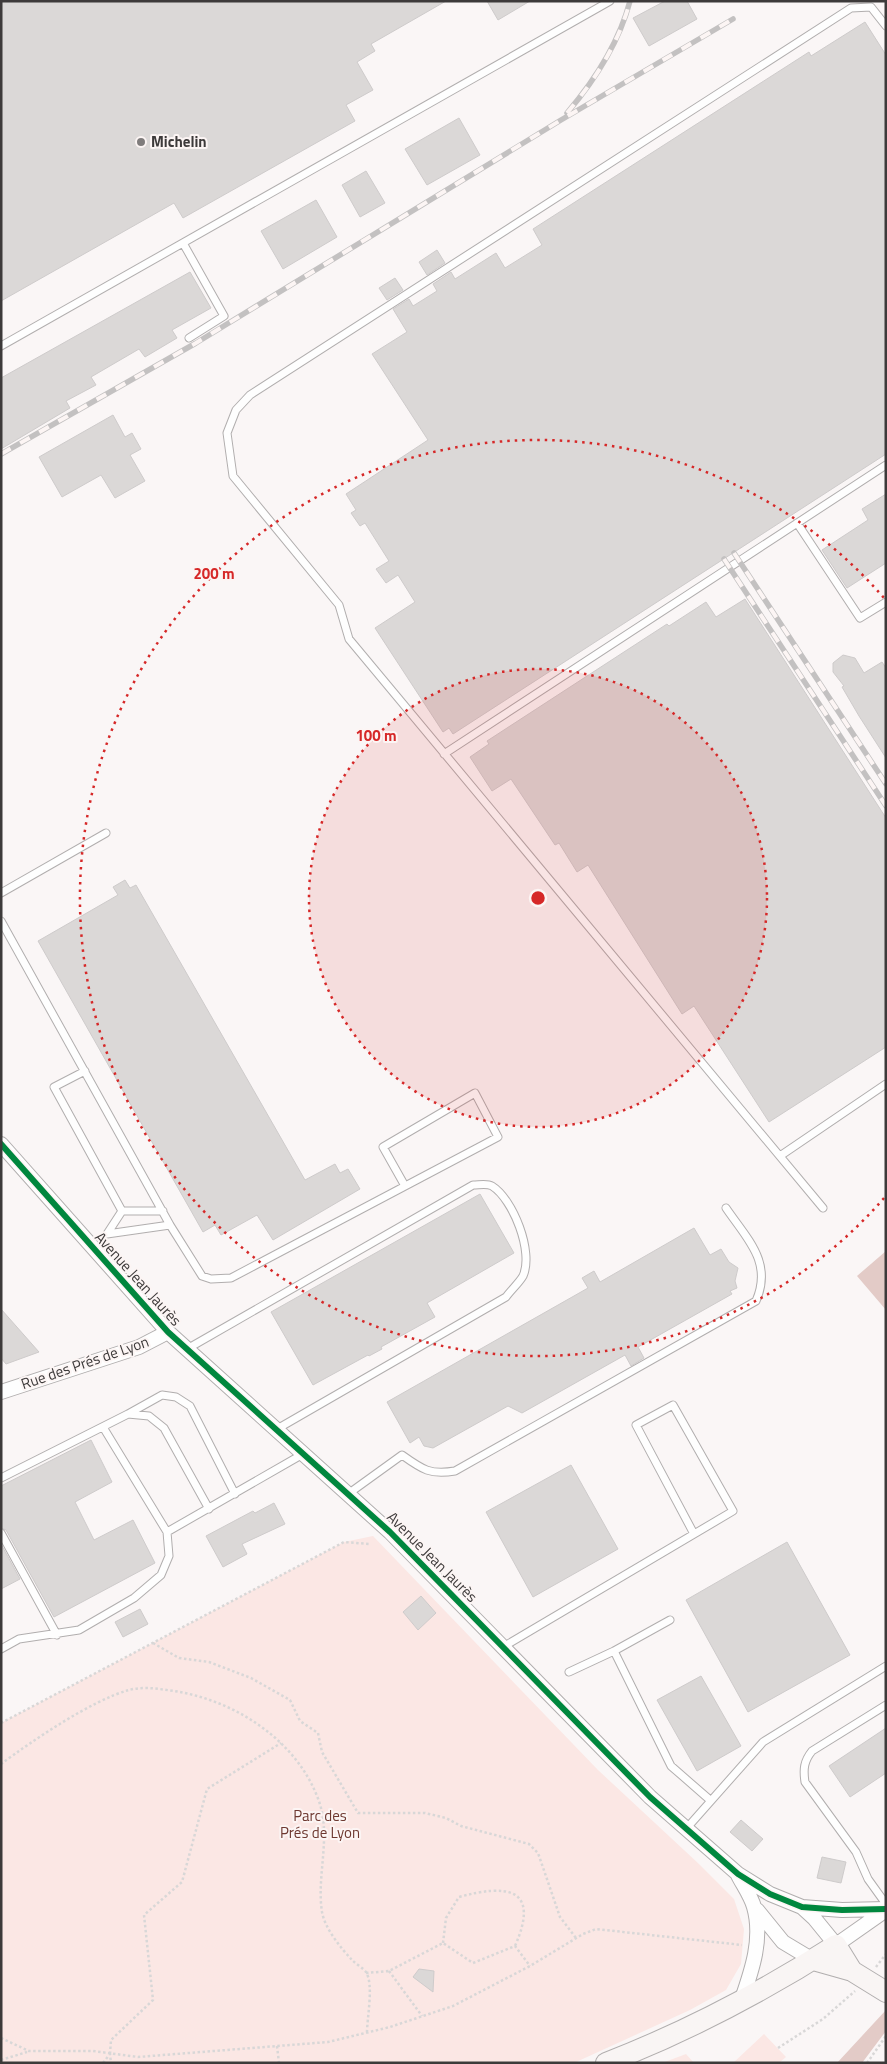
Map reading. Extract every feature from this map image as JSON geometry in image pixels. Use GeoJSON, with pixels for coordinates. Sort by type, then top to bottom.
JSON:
{"type":"FeatureCollection","features":[{"type":"Feature","properties":{"kind":"street","name":"Avenue Jean Jaurès"},"geometry":{"type":"LineString","coordinates":[[1,1144],[168,1332],[390,1532],[650,1797],[686,1829],[738,1874],[770,1894],[802,1907],[842,1910],[886,1910]]}},
{"type":"Feature","properties":{"kind":"street","name":"Rue des Prés de Lyon"},"geometry":{"type":"LineString","coordinates":[[1,1392],[139,1347],[168,1332]]}},
{"type":"Feature","properties":{"kind":"street","name":"Avenue Jean Jaurès"},"geometry":{"type":"LineString","coordinates":[[738,1874],[754,1905],[783,1942],[813,1960],[886,1992]]}},
{"type":"Feature","properties":{"kind":"street","name":"Avenue Jean Jaurès"},"geometry":{"type":"LineString","coordinates":[[742,1999],[753,1966],[756,1948],[757,1922],[754,1905]]}},
{"type":"Feature","properties":{"kind":"street","name":"Avenue Jean Jaurès"},"geometry":{"type":"LineString","coordinates":[[802,1907],[814,1918],[836,1945],[856,1979]]}},
{"type":"Feature","properties":{"kind":"street"},"geometry":{"type":"LineString","coordinates":[[606,2063],[700,2021],[742,1999],[813,1960],[886,1910]]}},
{"type":"Feature","properties":{"kind":"lane"},"geometry":{"type":"LineString","coordinates":[[1,346],[610,1]]}},
{"type":"Feature","properties":{"kind":"lane"},"geometry":{"type":"LineString","coordinates":[[823,1208],[349,640],[339,605],[233,476],[227,433],[236,410],[250,395],[850,8],[871,7],[886,26]]}},
{"type":"Feature","properties":{"kind":"lane"},"geometry":{"type":"LineString","coordinates":[[183,242],[224,316],[189,338]]}},
{"type":"Feature","properties":{"kind":"lane"},"geometry":{"type":"LineString","coordinates":[[444,754],[886,466]]}},
{"type":"Feature","properties":{"kind":"lane"},"geometry":{"type":"LineString","coordinates":[[797,523],[860,618],[886,602]]}},
{"type":"Feature","properties":{"kind":"lane"},"geometry":{"type":"LineString","coordinates":[[1,893],[106,833]]}},
{"type":"Feature","properties":{"kind":"lane"},"geometry":{"type":"LineString","coordinates":[[1,921],[170,1225],[202,1276],[211,1279],[231,1278],[498,1137],[476,1093],[383,1147],[405,1186]]}},
{"type":"Feature","properties":{"kind":"lane"},"geometry":{"type":"LineString","coordinates":[[85,1071],[54,1087],[122,1211]]}},
{"type":"Feature","properties":{"kind":"lane"},"geometry":{"type":"LineString","coordinates":[[780,1156],[886,1084]]}},
{"type":"Feature","properties":{"kind":"lane"},"geometry":{"type":"LineString","coordinates":[[187,1349],[473,1185],[490,1185],[499,1191],[523,1232],[527,1258],[523,1276],[506,1297],[276,1429]]}},
{"type":"Feature","properties":{"kind":"lane"},"geometry":{"type":"LineString","coordinates":[[348,1494],[402,1455],[423,1470],[438,1474],[455,1471],[756,1301],[763,1274],[759,1256],[726,1208]]}},
{"type":"Feature","properties":{"kind":"lane"},"geometry":{"type":"LineString","coordinates":[[122,1211],[163,1211]]}},
{"type":"Feature","properties":{"kind":"lane"},"geometry":{"type":"LineString","coordinates":[[92,1248],[107,1234],[122,1211]]}},
{"type":"Feature","properties":{"kind":"lane"},"geometry":{"type":"LineString","coordinates":[[107,1234],[170,1225]]}},
{"type":"Feature","properties":{"kind":"lane"},"geometry":{"type":"LineString","coordinates":[[1,1478],[162,1395],[176,1397],[190,1406],[235,1494]]}},
{"type":"Feature","properties":{"kind":"lane"},"geometry":{"type":"LineString","coordinates":[[503,1647],[733,1511],[673,1405],[636,1425],[694,1534]]}},
{"type":"Feature","properties":{"kind":"lane"},"geometry":{"type":"LineString","coordinates":[[128,1414],[149,1416],[164,1428],[209,1509]]}},
{"type":"Feature","properties":{"kind":"lane"},"geometry":{"type":"LineString","coordinates":[[1,1648],[19,1639],[57,1635],[79,1630],[134,1598],[161,1574],[169,1556],[167,1532],[103,1426]]}},
{"type":"Feature","properties":{"kind":"lane"},"geometry":{"type":"LineString","coordinates":[[167,1532],[304,1454]]}},
{"type":"Feature","properties":{"kind":"lane"},"geometry":{"type":"LineString","coordinates":[[1,1533],[57,1635]]}},
{"type":"Feature","properties":{"kind":"lane"},"geometry":{"type":"LineString","coordinates":[[569,1672],[614,1651],[670,1620]]}},
{"type":"Feature","properties":{"kind":"lane"},"geometry":{"type":"LineString","coordinates":[[614,1651],[671,1766],[710,1800]]}},
{"type":"Feature","properties":{"kind":"lane"},"geometry":{"type":"LineString","coordinates":[[686,1829],[763,1742],[886,1666]]}},
{"type":"Feature","properties":{"kind":"lane"},"geometry":{"type":"LineString","coordinates":[[886,1705],[812,1751],[806,1759],[804,1772],[805,1782],[856,1852],[868,1879],[886,1904]]}},
{"type":"Feature","properties":{"kind":"path"},"geometry":{"type":"LineString","coordinates":[[1,1723],[344,1542],[368,1544]]}},
{"type":"Feature","properties":{"kind":"path"},"geometry":{"type":"LineString","coordinates":[[153,1643],[179,1658],[209,1662],[251,1678],[290,1700],[300,1721],[318,1733],[322,1752],[358,1813],[395,1811],[425,1813],[446,1818],[461,1826],[529,1844],[538,1853],[560,1917],[576,1938]]}},
{"type":"Feature","properties":{"kind":"path"},"geometry":{"type":"LineString","coordinates":[[1,1764],[99,1703],[129,1690],[152,1688],[185,1693],[242,1714],[270,1733],[281,1743],[307,1775],[320,1804],[323,1818],[324,1846],[321,1890],[322,1914],[334,1936],[353,1961],[366,1972],[369,1992],[367,2032]]}},
{"type":"Feature","properties":{"kind":"path"},"geometry":{"type":"LineString","coordinates":[[111,2063],[111,2040],[153,2000],[144,1915],[182,1882],[207,1789],[281,1743]]}},
{"type":"Feature","properties":{"kind":"path"},"geometry":{"type":"LineString","coordinates":[[503,1889],[518,1896],[524,1907],[525,1920],[515,1946],[474,1963],[443,1943],[446,1918],[459,1897],[482,1890],[503,1889]]}},
{"type":"Feature","properties":{"kind":"path"},"geometry":{"type":"LineString","coordinates":[[1,2060],[28,2051],[49,2050],[138,2056],[328,2042],[454,2006],[530,1966],[576,1938],[596,1929],[716,1941],[756,1948]]}},
{"type":"Feature","properties":{"kind":"path"},"geometry":{"type":"LineString","coordinates":[[366,1972],[390,1971],[443,1943]]}},
{"type":"Feature","properties":{"kind":"path"},"geometry":{"type":"LineString","coordinates":[[515,1946],[530,1966]]}},
{"type":"Feature","properties":{"kind":"path"},"geometry":{"type":"LineString","coordinates":[[873,1973],[886,1954]]}},
{"type":"Feature","properties":{"kind":"path"},"geometry":{"type":"LineString","coordinates":[[390,1971],[422,2016]]}},
{"type":"Feature","properties":{"kind":"path"},"geometry":{"type":"LineString","coordinates":[[778,2048],[823,2019],[849,1998],[856,1979]]}},
{"type":"Feature","properties":{"kind":"path"},"geometry":{"type":"LineString","coordinates":[[866,2063],[886,2036]]}},
{"type":"Feature","properties":{"kind":"path"},"geometry":{"type":"LineString","coordinates":[[1,2038],[28,2051]]}},
{"type":"Feature","properties":{"kind":"path"},"geometry":{"type":"LineString","coordinates":[[277,2046],[279,2063]]}},
{"type":"Feature","properties":{"kind":"path"},"geometry":{"type":"LineString","coordinates":[[104,2063],[110,2054]]}},
{"type":"Feature","properties":{"kind":"green space","name":"Parc des Prés de Lyon"},"geometry":{"type":"Polygon","coordinates":[[[373,1536],[598,1770],[734,1899],[744,1929],[741,1964],[726,1990],[690,2010],[574,2063],[1,2063],[1,1723],[344,1542],[373,1536]]]}},
{"type":"Feature","properties":{"kind":"green space"},"geometry":{"type":"Polygon","coordinates":[[[764,2034],[786,2057],[779,2063],[733,2063],[764,2034]]]}},
{"type":"Feature","properties":{"kind":"green space"},"geometry":{"type":"Polygon","coordinates":[[[686,2054],[694,2063],[662,2063],[686,2054]]]}},
{"type":"Feature","properties":{"kind":"shaded area"},"geometry":{"type":"Polygon","coordinates":[[[886,1251],[886,1310],[857,1276],[886,1251]]]}},
{"type":"Feature","properties":{"kind":"shaded area"},"geometry":{"type":"Polygon","coordinates":[[[886,2010],[886,2031],[862,2063],[837,2063],[886,2010]]]}},
{"type":"Feature","properties":{"kind":"building","name":"Michelin"},"geometry":{"type":"Polygon","coordinates":[[[1,1],[446,1],[371,44],[375,51],[357,62],[373,90],[346,105],[355,121],[183,218],[174,203],[1,301],[1,1]]]}},
{"type":"Feature","properties":{"kind":"building"},"geometry":{"type":"Polygon","coordinates":[[[487,1],[530,1],[498,20],[487,1]]]}},
{"type":"Feature","properties":{"kind":"building"},"geometry":{"type":"Polygon","coordinates":[[[665,1],[687,1],[697,19],[649,46],[633,18],[665,1]]]}},
{"type":"Feature","properties":{"kind":"building"},"geometry":{"type":"Polygon","coordinates":[[[865,22],[886,55],[886,454],[453,734],[449,728],[443,732],[375,628],[415,602],[398,575],[386,583],[376,569],[389,561],[365,523],[360,526],[351,513],[356,510],[346,494],[428,440],[372,354],[407,332],[393,309],[409,299],[413,306],[437,291],[433,284],[451,272],[455,279],[496,253],[505,268],[542,245],[533,229],[809,52],[811,56],[865,22]]]}},
{"type":"Feature","properties":{"kind":"building"},"geometry":{"type":"Polygon","coordinates":[[[459,118],[480,155],[427,185],[405,149],[459,118]]]}},
{"type":"Feature","properties":{"kind":"building"},"geometry":{"type":"Polygon","coordinates":[[[366,171],[385,203],[360,217],[342,185],[366,171]]]}},
{"type":"Feature","properties":{"kind":"building"},"geometry":{"type":"Polygon","coordinates":[[[316,200],[337,237],[283,269],[261,231],[316,200]]]}},
{"type":"Feature","properties":{"kind":"building"},"geometry":{"type":"Polygon","coordinates":[[[437,250],[445,263],[427,275],[419,262],[437,250]]]}},
{"type":"Feature","properties":{"kind":"building"},"geometry":{"type":"Polygon","coordinates":[[[190,272],[211,308],[172,330],[177,338],[145,357],[139,349],[91,377],[96,385],[66,401],[70,408],[1,449],[1,378],[190,272]]]}},
{"type":"Feature","properties":{"kind":"building"},"geometry":{"type":"Polygon","coordinates":[[[395,278],[403,290],[387,300],[379,288],[395,278]]]}},
{"type":"Feature","properties":{"kind":"building"},"geometry":{"type":"Polygon","coordinates":[[[113,415],[125,437],[132,433],[141,449],[130,455],[145,481],[115,498],[101,475],[62,497],[39,457],[113,415]]]}},
{"type":"Feature","properties":{"kind":"building"},"geometry":{"type":"Polygon","coordinates":[[[886,494],[886,563],[847,588],[822,550],[868,520],[862,509],[886,494]]]}},
{"type":"Feature","properties":{"kind":"building"},"geometry":{"type":"Polygon","coordinates":[[[745,599],[886,818],[886,1047],[769,1122],[694,1006],[682,1014],[588,865],[577,872],[559,843],[555,845],[511,779],[492,791],[470,757],[489,744],[487,741],[667,624],[669,626],[706,602],[716,617],[745,599]]]}},
{"type":"Feature","properties":{"kind":"building"},"geometry":{"type":"Polygon","coordinates":[[[843,655],[855,658],[864,673],[882,662],[886,668],[886,758],[842,687],[844,686],[833,672],[833,663],[843,655]]]}},
{"type":"Feature","properties":{"kind":"building"},"geometry":{"type":"Polygon","coordinates":[[[125,880],[130,888],[136,885],[305,1180],[335,1164],[340,1173],[348,1169],[360,1189],[273,1240],[257,1215],[221,1235],[215,1225],[203,1232],[38,941],[118,895],[113,887],[125,880]]]}},
{"type":"Feature","properties":{"kind":"building"},"geometry":{"type":"Polygon","coordinates":[[[480,1194],[514,1253],[427,1303],[435,1317],[381,1347],[382,1349],[313,1385],[271,1312],[480,1194]]]}},
{"type":"Feature","properties":{"kind":"building"},"geometry":{"type":"Polygon","coordinates":[[[694,1228],[710,1255],[721,1249],[729,1262],[738,1268],[735,1281],[737,1288],[730,1291],[732,1294],[638,1347],[644,1358],[631,1366],[625,1355],[522,1413],[508,1406],[433,1448],[424,1446],[419,1437],[410,1443],[387,1402],[588,1288],[582,1278],[594,1271],[600,1282],[694,1228]]]}},
{"type":"Feature","properties":{"kind":"building"},"geometry":{"type":"Polygon","coordinates":[[[1,1309],[39,1352],[6,1364],[1,1358],[1,1309]]]}},
{"type":"Feature","properties":{"kind":"building"},"geometry":{"type":"Polygon","coordinates":[[[91,1440],[112,1482],[75,1502],[94,1540],[133,1520],[155,1563],[54,1617],[6,1530],[1,1528],[1,1486],[91,1440]]]}},
{"type":"Feature","properties":{"kind":"building"},"geometry":{"type":"Polygon","coordinates":[[[571,1465],[618,1549],[533,1597],[486,1512],[571,1465]]]}},
{"type":"Feature","properties":{"kind":"building"},"geometry":{"type":"Polygon","coordinates":[[[274,1503],[285,1524],[242,1544],[247,1554],[223,1567],[206,1536],[253,1511],[255,1513],[274,1503]]]}},
{"type":"Feature","properties":{"kind":"building"},"geometry":{"type":"Polygon","coordinates":[[[787,1542],[850,1655],[748,1712],[686,1600],[787,1542]]]}},
{"type":"Feature","properties":{"kind":"building"},"geometry":{"type":"Polygon","coordinates":[[[1,1544],[20,1579],[1,1589],[1,1544]]]}},
{"type":"Feature","properties":{"kind":"building"},"geometry":{"type":"Polygon","coordinates":[[[421,1596],[436,1613],[418,1630],[403,1612],[421,1596]]]}},
{"type":"Feature","properties":{"kind":"building"},"geometry":{"type":"Polygon","coordinates":[[[140,1609],[148,1624],[123,1637],[115,1622],[140,1609]]]}},
{"type":"Feature","properties":{"kind":"building"},"geometry":{"type":"Polygon","coordinates":[[[701,1676],[741,1746],[697,1771],[657,1700],[701,1676]]]}},
{"type":"Feature","properties":{"kind":"building"},"geometry":{"type":"Polygon","coordinates":[[[886,1728],[886,1773],[850,1797],[829,1766],[886,1728]]]}},
{"type":"Feature","properties":{"kind":"building"},"geometry":{"type":"Polygon","coordinates":[[[741,1820],[763,1839],[752,1851],[730,1832],[741,1820]]]}},
{"type":"Feature","properties":{"kind":"building"},"geometry":{"type":"Polygon","coordinates":[[[822,1857],[846,1862],[841,1883],[817,1878],[822,1857]]]}},
{"type":"Feature","properties":{"kind":"building"},"geometry":{"type":"Polygon","coordinates":[[[419,1969],[434,1971],[433,1992],[413,1977],[419,1969]]]}},
{"type":"Feature","properties":{"kind":"railway"},"geometry":{"type":"LineString","coordinates":[[567,113],[596,74],[613,46],[630,1]]}},
{"type":"Feature","properties":{"kind":"railway"},"geometry":{"type":"LineString","coordinates":[[1,454],[196,343],[561,120],[733,19]]}},
{"type":"Feature","properties":{"kind":"railway"},"geometry":{"type":"LineString","coordinates":[[734,553],[886,784]]}},
{"type":"Feature","properties":{"kind":"railway"},"geometry":{"type":"LineString","coordinates":[[724,559],[886,806]]}},
{"type":"Feature","properties":{"kind":"cycle path"},"geometry":{"type":"LineString","coordinates":[[1,1144],[168,1332],[390,1532],[650,1797],[738,1874],[770,1894],[802,1907],[842,1910],[886,1909]]}},
{"type":"Feature","properties":{"kind":"place","name":"Michelin"},"geometry":{"type":"Point","coordinates":[141,142]}}]}
